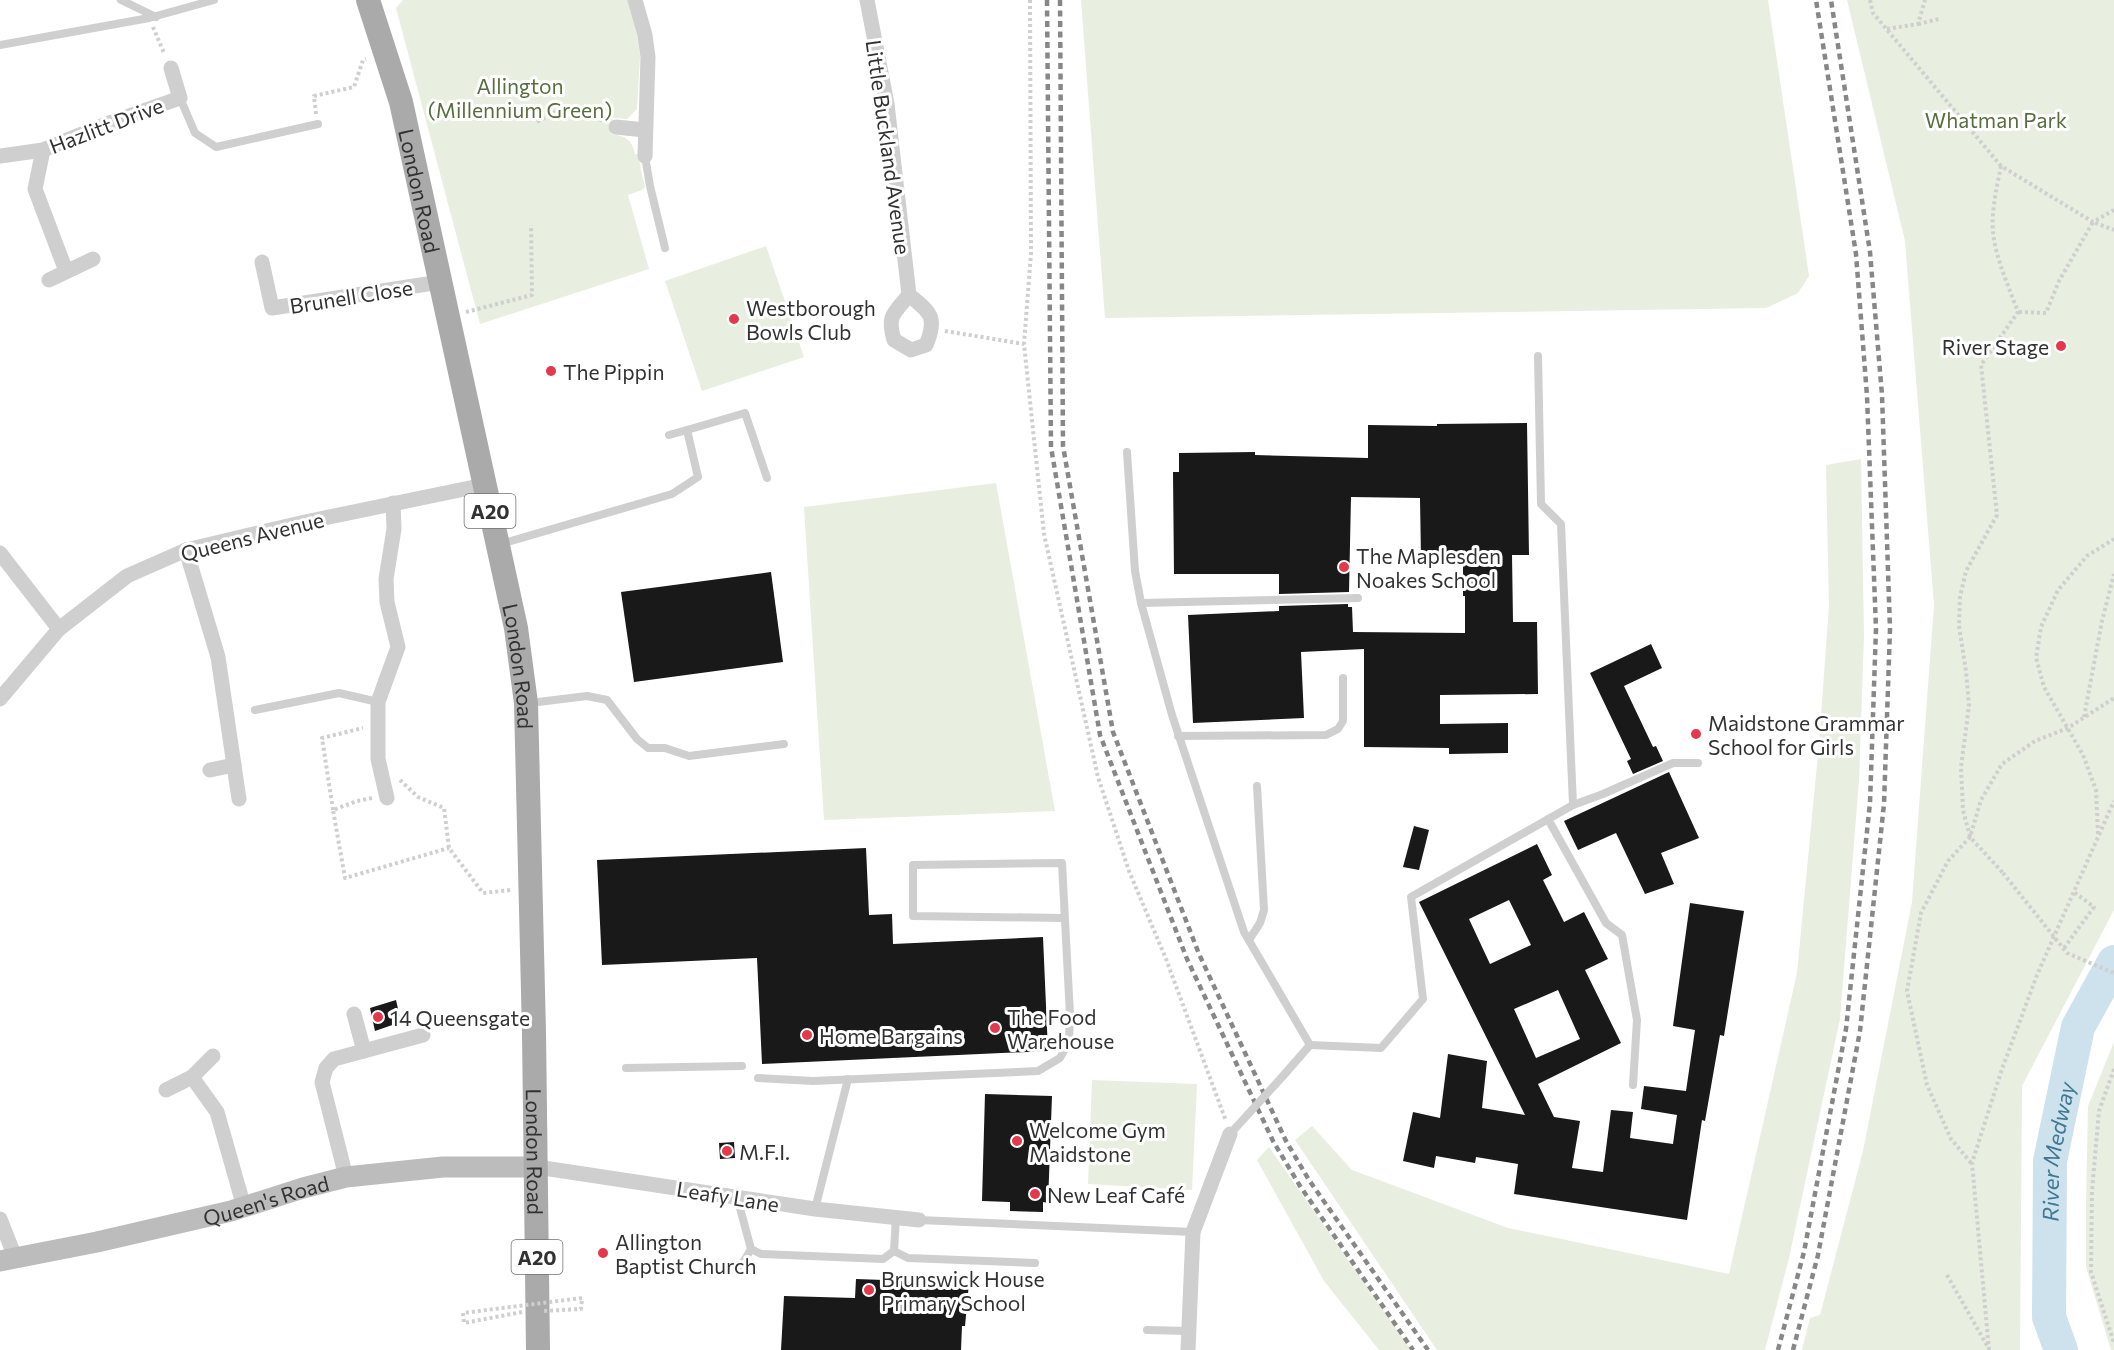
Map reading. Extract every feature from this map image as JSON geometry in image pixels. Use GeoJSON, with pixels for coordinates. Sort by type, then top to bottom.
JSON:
{"type":"FeatureCollection","features":[{"type":"Feature","properties":{"kind":"main road","name":"London Road"},"geometry":{"type":"LineString","coordinates":[[368,0],[401,102],[516,628],[526,703],[537,1167],[538,1350]]}},
{"type":"Feature","properties":{"kind":"street"},"geometry":{"type":"LineString","coordinates":[[635,0],[647,45],[645,156]]}},
{"type":"Feature","properties":{"kind":"street","name":"Little Buckland Avenue"},"geometry":{"type":"LineString","coordinates":[[867,0],[887,104],[909,295]]}},
{"type":"Feature","properties":{"kind":"street","name":"Hazlitt Drive"},"geometry":{"type":"LineString","coordinates":[[0,156],[43,150],[109,123],[180,98],[171,68]]}},
{"type":"Feature","properties":{"kind":"street"},"geometry":{"type":"LineString","coordinates":[[616,127],[645,130]]}},
{"type":"Feature","properties":{"kind":"street"},"geometry":{"type":"LineString","coordinates":[[43,150],[35,189],[66,271]]}},
{"type":"Feature","properties":{"kind":"street"},"geometry":{"type":"LineString","coordinates":[[49,280],[93,258]]}},
{"type":"Feature","properties":{"kind":"street","name":"Brunell Close"},"geometry":{"type":"LineString","coordinates":[[262,262],[272,308],[440,282]]}},
{"type":"Feature","properties":{"kind":"street"},"geometry":{"type":"LineString","coordinates":[[909,295],[928,311],[933,329],[926,345],[910,350],[894,340],[890,325],[894,313],[909,295]]}},
{"type":"Feature","properties":{"kind":"street","name":"Queens Avenue"},"geometry":{"type":"LineString","coordinates":[[0,699],[59,629],[127,576],[186,550],[484,485]]}},
{"type":"Feature","properties":{"kind":"street"},"geometry":{"type":"LineString","coordinates":[[380,798],[378,702],[398,647],[387,602],[386,579],[394,529],[393,504]]}},
{"type":"Feature","properties":{"kind":"street"},"geometry":{"type":"LineString","coordinates":[[186,550],[218,657],[239,799]]}},
{"type":"Feature","properties":{"kind":"street"},"geometry":{"type":"LineString","coordinates":[[0,553],[59,629]]}},
{"type":"Feature","properties":{"kind":"street"},"geometry":{"type":"LineString","coordinates":[[210,770],[234,765]]}},
{"type":"Feature","properties":{"kind":"street"},"geometry":{"type":"LineString","coordinates":[[354,1014],[364,1051]]}},
{"type":"Feature","properties":{"kind":"street"},"geometry":{"type":"LineString","coordinates":[[346,1177],[322,1082],[326,1068],[334,1059],[423,1035]]}},
{"type":"Feature","properties":{"kind":"street"},"geometry":{"type":"LineString","coordinates":[[166,1090],[192,1077],[213,1056]]}},
{"type":"Feature","properties":{"kind":"street"},"geometry":{"type":"LineString","coordinates":[[192,1077],[217,1112],[244,1207]]}},
{"type":"Feature","properties":{"kind":"street"},"geometry":{"type":"LineString","coordinates":[[1188,1350],[1193,1232],[1230,1134]]}},
{"type":"Feature","properties":{"kind":"street","name":"Queen's Road"},"geometry":{"type":"LineString","coordinates":[[9,1255],[97,1242],[244,1207],[346,1177],[443,1167],[537,1167]]}},
{"type":"Feature","properties":{"kind":"street","name":"Leafy Lane"},"geometry":{"type":"LineString","coordinates":[[537,1167],[814,1209],[919,1220]]}},
{"type":"Feature","properties":{"kind":"street"},"geometry":{"type":"LineString","coordinates":[[0,1219],[9,1255]]}},
{"type":"Feature","properties":{"kind":"lane"},"geometry":{"type":"LineString","coordinates":[[121,0],[152,17]]}},
{"type":"Feature","properties":{"kind":"lane"},"geometry":{"type":"LineString","coordinates":[[0,45],[152,17],[214,0]]}},
{"type":"Feature","properties":{"kind":"lane"},"geometry":{"type":"LineString","coordinates":[[180,98],[195,133],[216,147],[318,124]]}},
{"type":"Feature","properties":{"kind":"lane"},"geometry":{"type":"LineString","coordinates":[[645,156],[665,248]]}},
{"type":"Feature","properties":{"kind":"lane"},"geometry":{"type":"LineString","coordinates":[[1538,356],[1541,504],[1561,524],[1573,805]]}},
{"type":"Feature","properties":{"kind":"lane"},"geometry":{"type":"LineString","coordinates":[[669,435],[745,413],[767,478]]}},
{"type":"Feature","properties":{"kind":"lane"},"geometry":{"type":"LineString","coordinates":[[497,546],[672,494],[698,477],[687,430]]}},
{"type":"Feature","properties":{"kind":"lane"},"geometry":{"type":"LineString","coordinates":[[1127,452],[1135,571],[1141,603],[1179,736],[1244,932],[1310,1044]]}},
{"type":"Feature","properties":{"kind":"lane"},"geometry":{"type":"LineString","coordinates":[[1141,603],[1358,598]]}},
{"type":"Feature","properties":{"kind":"lane"},"geometry":{"type":"LineString","coordinates":[[1179,736],[1326,735],[1338,729],[1343,721],[1343,678]]}},
{"type":"Feature","properties":{"kind":"lane"},"geometry":{"type":"LineString","coordinates":[[255,710],[339,693],[378,702]]}},
{"type":"Feature","properties":{"kind":"lane"},"geometry":{"type":"LineString","coordinates":[[526,703],[587,696],[607,700],[637,739],[648,748],[665,748],[689,756],[784,744]]}},
{"type":"Feature","properties":{"kind":"lane"},"geometry":{"type":"LineString","coordinates":[[1310,1044],[1381,1048],[1424,999],[1411,897],[1573,805],[1673,763],[1698,764]]}},
{"type":"Feature","properties":{"kind":"lane"},"geometry":{"type":"LineString","coordinates":[[1249,940],[1260,924],[1264,910],[1257,786]]}},
{"type":"Feature","properties":{"kind":"lane"},"geometry":{"type":"LineString","coordinates":[[1548,819],[1606,923],[1622,935],[1637,1020],[1633,1085]]}},
{"type":"Feature","properties":{"kind":"lane"},"geometry":{"type":"LineString","coordinates":[[758,1078],[813,1081],[1038,1071],[1060,1058],[1068,1041],[1070,1015],[1062,863],[913,865],[913,916],[1064,918]]}},
{"type":"Feature","properties":{"kind":"lane"},"geometry":{"type":"LineString","coordinates":[[1230,1134],[1310,1044]]}},
{"type":"Feature","properties":{"kind":"lane"},"geometry":{"type":"LineString","coordinates":[[626,1068],[742,1066]]}},
{"type":"Feature","properties":{"kind":"lane"},"geometry":{"type":"LineString","coordinates":[[814,1209],[848,1079]]}},
{"type":"Feature","properties":{"kind":"lane"},"geometry":{"type":"LineString","coordinates":[[735,1269],[744,1261],[751,1249],[737,1197]]}},
{"type":"Feature","properties":{"kind":"lane"},"geometry":{"type":"LineString","coordinates":[[894,1251],[896,1217]]}},
{"type":"Feature","properties":{"kind":"lane"},"geometry":{"type":"LineString","coordinates":[[919,1220],[1193,1232]]}},
{"type":"Feature","properties":{"kind":"lane"},"geometry":{"type":"LineString","coordinates":[[751,1249],[761,1254],[883,1259],[894,1251]]}},
{"type":"Feature","properties":{"kind":"lane"},"geometry":{"type":"LineString","coordinates":[[894,1251],[908,1257],[1035,1263]]}},
{"type":"Feature","properties":{"kind":"lane"},"geometry":{"type":"LineString","coordinates":[[1147,1330],[1188,1331]]}},
{"type":"Feature","properties":{"kind":"path"},"geometry":{"type":"LineString","coordinates":[[1030,0],[1031,253],[1024,344],[1044,534],[1098,777],[1129,872],[1166,959],[1230,1134]]}},
{"type":"Feature","properties":{"kind":"path"},"geometry":{"type":"LineString","coordinates":[[1870,0],[1874,13],[2001,166],[2093,222],[2114,230]]}},
{"type":"Feature","properties":{"kind":"path"},"geometry":{"type":"LineString","coordinates":[[1918,24],[1925,0]]}},
{"type":"Feature","properties":{"kind":"path"},"geometry":{"type":"LineString","coordinates":[[152,17],[171,68]]}},
{"type":"Feature","properties":{"kind":"path"},"geometry":{"type":"LineString","coordinates":[[1887,29],[1939,19]]}},
{"type":"Feature","properties":{"kind":"path"},"geometry":{"type":"LineString","coordinates":[[318,124],[314,96],[354,87],[363,60],[388,57]]}},
{"type":"Feature","properties":{"kind":"path"},"geometry":{"type":"LineString","coordinates":[[537,122],[555,112],[615,122],[616,127]]}},
{"type":"Feature","properties":{"kind":"path"},"geometry":{"type":"LineString","coordinates":[[2001,166],[1994,209],[1994,244],[2018,312]]}},
{"type":"Feature","properties":{"kind":"path"},"geometry":{"type":"LineString","coordinates":[[2018,312],[2046,313],[2059,281],[2093,222],[2114,210]]}},
{"type":"Feature","properties":{"kind":"path"},"geometry":{"type":"LineString","coordinates":[[488,307],[532,294],[531,225]]}},
{"type":"Feature","properties":{"kind":"path"},"geometry":{"type":"LineString","coordinates":[[2018,312],[1981,365],[1997,515],[1966,572],[1960,597],[1959,626],[1969,705],[1961,767],[1963,810],[1970,837],[2003,873],[2067,953],[2114,973]]}},
{"type":"Feature","properties":{"kind":"path"},"geometry":{"type":"LineString","coordinates":[[933,329],[1024,344]]}},
{"type":"Feature","properties":{"kind":"path"},"geometry":{"type":"LineString","coordinates":[[2098,838],[2096,790],[2083,755],[2044,687],[2036,658],[2041,627],[2058,590],[2087,556],[2114,539]]}},
{"type":"Feature","properties":{"kind":"path"},"geometry":{"type":"LineString","coordinates":[[2084,718],[2102,621],[2114,574]]}},
{"type":"Feature","properties":{"kind":"path"},"geometry":{"type":"LineString","coordinates":[[1972,1163],[1951,1139],[1927,1085],[1907,991],[1921,913],[1948,861],[1970,837],[1981,800],[2002,764],[2035,741],[2068,728],[2114,698]]}},
{"type":"Feature","properties":{"kind":"path"},"geometry":{"type":"LineString","coordinates":[[378,725],[322,738],[345,878],[449,848]]}},
{"type":"Feature","properties":{"kind":"path"},"geometry":{"type":"LineString","coordinates":[[378,759],[418,797],[444,808],[449,848],[483,893],[531,887]]}},
{"type":"Feature","properties":{"kind":"path"},"geometry":{"type":"LineString","coordinates":[[333,810],[357,801],[380,798]]}},
{"type":"Feature","properties":{"kind":"path"},"geometry":{"type":"LineString","coordinates":[[1989,1350],[1972,1163],[2013,1037],[2037,975],[2114,801]]}},
{"type":"Feature","properties":{"kind":"path"},"geometry":{"type":"LineString","coordinates":[[2064,948],[2094,907],[2074,892]]}},
{"type":"Feature","properties":{"kind":"path"},"geometry":{"type":"LineString","coordinates":[[2114,1069],[2098,1111],[2092,1191],[2091,1272],[2114,1343]]}},
{"type":"Feature","properties":{"kind":"path"},"geometry":{"type":"LineString","coordinates":[[1947,1275],[1989,1350]]}},
{"type":"Feature","properties":{"kind":"path"},"geometry":{"type":"LineString","coordinates":[[522,1312],[464,1323],[463,1313],[582,1298],[581,1309],[543,1311]]}},
{"type":"Feature","properties":{"kind":"green space","name":"Allington (Millennium Green)"},"geometry":{"type":"Polygon","coordinates":[[[403,0],[628,0],[639,42],[637,109],[627,119],[613,118],[611,134],[627,139],[635,154],[639,154],[645,187],[628,195],[649,269],[480,324],[396,8],[403,0]]]}},
{"type":"Feature","properties":{"kind":"green space"},"geometry":{"type":"Polygon","coordinates":[[[1081,0],[1768,0],[1809,276],[1798,293],[1766,308],[1105,318],[1081,0]]]}},
{"type":"Feature","properties":{"kind":"green space","name":"Whatman Park"},"geometry":{"type":"Polygon","coordinates":[[[1847,0],[2114,0],[2114,910],[2022,1086],[2020,1350],[1802,1350],[1810,1318],[1820,1315],[1863,1151],[1912,902],[1934,605],[1905,241],[1847,0]]]}},
{"type":"Feature","properties":{"kind":"green space","name":"Westborough Bowls Club"},"geometry":{"type":"Polygon","coordinates":[[[766,246],[804,357],[702,391],[665,281],[766,246]]]}},
{"type":"Feature","properties":{"kind":"green space"},"geometry":{"type":"Polygon","coordinates":[[[1861,459],[1864,635],[1859,780],[1840,1019],[1789,1258],[1765,1350],[1437,1350],[1295,1140],[1312,1126],[1352,1170],[1508,1228],[1729,1274],[1797,973],[1819,744],[1829,606],[1826,465],[1861,459]]]}},
{"type":"Feature","properties":{"kind":"green space"},"geometry":{"type":"Polygon","coordinates":[[[996,483],[1055,811],[824,820],[804,507],[996,483]]]}},
{"type":"Feature","properties":{"kind":"green space"},"geometry":{"type":"Polygon","coordinates":[[[2114,1042],[2114,1350],[2111,1350],[2086,1267],[2086,1204],[2088,1106],[2114,1042]]]}},
{"type":"Feature","properties":{"kind":"green space"},"geometry":{"type":"Polygon","coordinates":[[[1092,1080],[1197,1084],[1192,1190],[1088,1184],[1092,1080]]]}},
{"type":"Feature","properties":{"kind":"green space"},"geometry":{"type":"Polygon","coordinates":[[[1269,1147],[1411,1350],[1379,1350],[1324,1281],[1257,1160],[1269,1147]]]}},
{"type":"Feature","properties":{"kind":"building"},"geometry":{"type":"Polygon","coordinates":[[[1527,423],[1529,555],[1512,555],[1513,622],[1537,622],[1538,694],[1440,695],[1440,724],[1508,723],[1508,753],[1449,754],[1449,748],[1364,747],[1364,649],[1301,652],[1304,718],[1193,723],[1188,615],[1279,611],[1279,606],[1348,604],[1348,607],[1352,607],[1353,632],[1465,633],[1463,557],[1421,558],[1420,498],[1351,497],[1349,592],[1279,594],[1279,574],[1174,574],[1173,472],[1179,472],[1179,453],[1255,452],[1255,455],[1368,458],[1368,425],[1437,426],[1437,424],[1527,423]]]}},
{"type":"Feature","properties":{"kind":"building"},"geometry":{"type":"Polygon","coordinates":[[[771,572],[783,662],[634,682],[621,592],[771,572]]]}},
{"type":"Feature","properties":{"kind":"building"},"geometry":{"type":"Polygon","coordinates":[[[1651,644],[1662,668],[1624,686],[1653,747],[1656,746],[1663,761],[1633,774],[1627,761],[1631,759],[1590,673],[1651,644]]]}},
{"type":"Feature","properties":{"kind":"building"},"geometry":{"type":"Polygon","coordinates":[[[1669,772],[1699,838],[1661,853],[1674,884],[1645,894],[1616,833],[1578,850],[1564,821],[1669,772]]]}},
{"type":"Feature","properties":{"kind":"building"},"geometry":{"type":"Polygon","coordinates":[[[1414,826],[1429,830],[1419,870],[1403,867],[1414,826]]]}},
{"type":"Feature","properties":{"kind":"building"},"geometry":{"type":"Polygon","coordinates":[[[1537,844],[1552,875],[1543,880],[1564,922],[1584,912],[1608,959],[1585,970],[1621,1043],[1538,1084],[1554,1117],[1580,1121],[1572,1168],[1603,1172],[1611,1110],[1633,1112],[1630,1138],[1673,1144],[1677,1115],[1641,1109],[1644,1086],[1686,1091],[1695,1030],[1673,1026],[1690,903],[1744,911],[1724,1036],[1720,1035],[1705,1121],[1702,1120],[1687,1220],[1514,1194],[1518,1164],[1476,1157],[1475,1163],[1436,1156],[1434,1168],[1403,1161],[1413,1112],[1440,1118],[1448,1054],[1487,1061],[1482,1108],[1525,1115],[1419,902],[1537,844]],[[1509,900],[1469,919],[1490,964],[1531,945],[1509,900]],[[1558,990],[1514,1009],[1536,1058],[1580,1039],[1558,990]]]}},
{"type":"Feature","properties":{"kind":"building"},"geometry":{"type":"Polygon","coordinates":[[[866,848],[869,915],[892,914],[893,944],[1043,937],[1048,1051],[762,1064],[757,958],[602,965],[597,860],[866,848]]]}},
{"type":"Feature","properties":{"kind":"building"},"geometry":{"type":"Polygon","coordinates":[[[396,1000],[401,1022],[375,1031],[370,1008],[396,1000]]]}},
{"type":"Feature","properties":{"kind":"building","name":"Welcome Gym Maidstone"},"geometry":{"type":"Polygon","coordinates":[[[985,1094],[1052,1096],[1048,1203],[1043,1202],[1043,1212],[1010,1211],[1010,1202],[982,1201],[985,1094]]]}},
{"type":"Feature","properties":{"kind":"building","name":"M.F.I."},"geometry":{"type":"Polygon","coordinates":[[[734,1142],[735,1158],[720,1159],[719,1143],[734,1142]]]}},
{"type":"Feature","properties":{"kind":"building","name":"Brunswick House Primary School"},"geometry":{"type":"Polygon","coordinates":[[[856,1279],[969,1283],[965,1326],[962,1326],[961,1350],[781,1350],[784,1296],[855,1298],[856,1279]]]}},
{"type":"Feature","properties":{"kind":"waterway","name":"River Medway"},"geometry":{"type":"LineString","coordinates":[[2061,1350],[2049,1317],[2050,1161],[2078,1027],[2114,962]]}},
{"type":"Feature","properties":{"kind":"railway"},"geometry":{"type":"LineString","coordinates":[[1047,0],[1051,447],[1100,735],[1187,959],[1273,1141],[1300,1186],[1413,1350]]}},
{"type":"Feature","properties":{"kind":"railway"},"geometry":{"type":"LineString","coordinates":[[1060,0],[1063,446],[1113,732],[1199,954],[1286,1141],[1309,1180],[1428,1350]]}},
{"type":"Feature","properties":{"kind":"railway"},"geometry":{"type":"LineString","coordinates":[[1778,1350],[1804,1252],[1846,1029],[1870,803],[1876,629],[1867,396],[1856,254],[1816,0]]}},
{"type":"Feature","properties":{"kind":"railway"},"geometry":{"type":"LineString","coordinates":[[1793,1350],[1818,1255],[1860,1031],[1884,804],[1890,629],[1882,395],[1870,252],[1831,0]]}},
{"type":"Feature","properties":{"kind":"place","name":"Westborough Bowls Club"},"geometry":{"type":"Point","coordinates":[734,319]}},
{"type":"Feature","properties":{"kind":"place","name":"River Stage"},"geometry":{"type":"Point","coordinates":[2061,346]}},
{"type":"Feature","properties":{"kind":"place","name":"The Pippin"},"geometry":{"type":"Point","coordinates":[551,371]}},
{"type":"Feature","properties":{"kind":"place","name":"The Maplesden Noakes School"},"geometry":{"type":"Point","coordinates":[1344,567]}},
{"type":"Feature","properties":{"kind":"place","name":"Maidstone Grammar School for Girls"},"geometry":{"type":"Point","coordinates":[1696,734]}},
{"type":"Feature","properties":{"kind":"place","name":"14 Queensgate"},"geometry":{"type":"Point","coordinates":[378,1017]}},
{"type":"Feature","properties":{"kind":"place","name":"The Food Warehouse"},"geometry":{"type":"Point","coordinates":[995,1028]}},
{"type":"Feature","properties":{"kind":"place","name":"Home Bargains"},"geometry":{"type":"Point","coordinates":[807,1035]}},
{"type":"Feature","properties":{"kind":"place","name":"Welcome Gym Maidstone"},"geometry":{"type":"Point","coordinates":[1017,1141]}},
{"type":"Feature","properties":{"kind":"place","name":"M.F.I."},"geometry":{"type":"Point","coordinates":[727,1151]}},
{"type":"Feature","properties":{"kind":"place","name":"New Leaf Café"},"geometry":{"type":"Point","coordinates":[1035,1194]}},
{"type":"Feature","properties":{"kind":"place","name":"Allington Baptist Church"},"geometry":{"type":"Point","coordinates":[603,1253]}},
{"type":"Feature","properties":{"kind":"place","name":"Brunswick House Primary School"},"geometry":{"type":"Point","coordinates":[869,1290]}}]}
